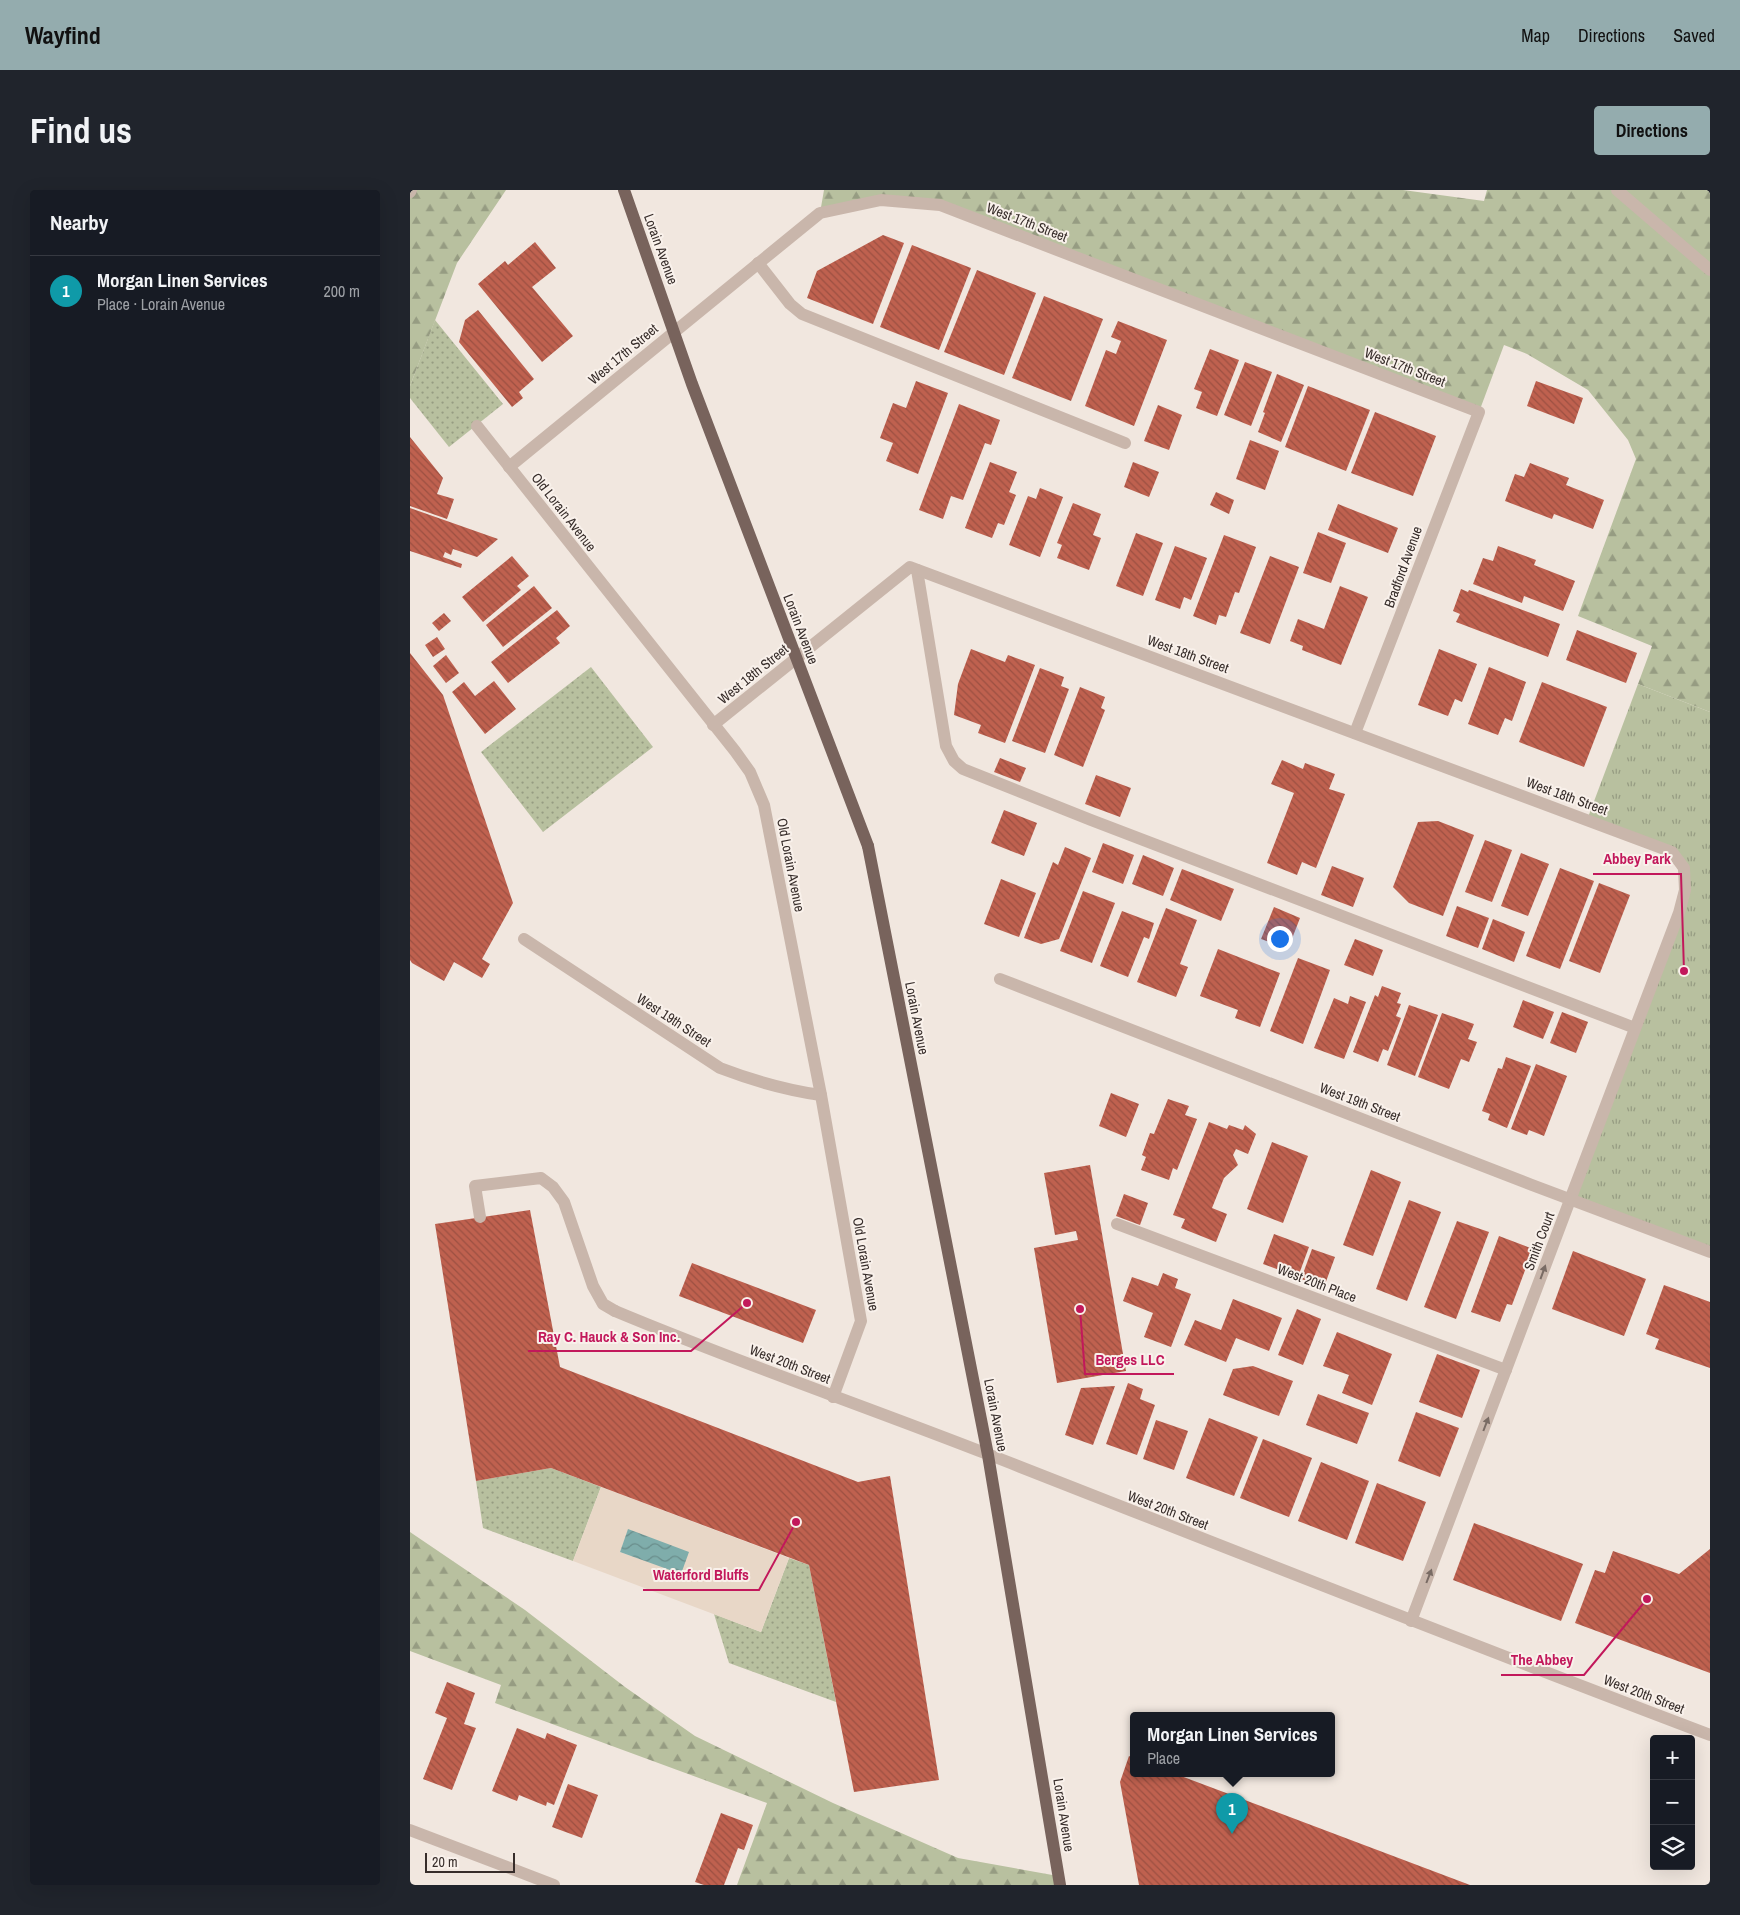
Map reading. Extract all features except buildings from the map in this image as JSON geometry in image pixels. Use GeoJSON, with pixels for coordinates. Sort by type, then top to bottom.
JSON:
{"type":"FeatureCollection","features":[{"type":"Feature","properties":{"kind":"main road","name":"Lorain Avenue"},"geometry":{"type":"LineString","coordinates":[[624,190],[692,384],[868,846],[988,1455],[1060,1885]]}},
{"type":"Feature","properties":{"kind":"street"},"geometry":{"type":"LineString","coordinates":[[1617,190],[1710,270]]}},
{"type":"Feature","properties":{"kind":"street","name":"West 17th Street"},"geometry":{"type":"LineString","coordinates":[[509,468],[820,213],[881,200],[940,205],[1479,412]]}},
{"type":"Feature","properties":{"kind":"street"},"geometry":{"type":"LineString","coordinates":[[758,264],[790,304],[802,314],[1125,443]]}},
{"type":"Feature","properties":{"kind":"street","name":"Bradford Avenue"},"geometry":{"type":"LineString","coordinates":[[1355,733],[1479,412]]}},
{"type":"Feature","properties":{"kind":"street","name":"Old Lorain Avenue"},"geometry":{"type":"LineString","coordinates":[[477,426],[750,772],[764,805],[822,1095],[861,1321],[834,1397]]}},
{"type":"Feature","properties":{"kind":"street","name":"West 18th Street"},"geometry":{"type":"LineString","coordinates":[[713,725],[910,567],[1672,852],[1684,868]]}},
{"type":"Feature","properties":{"kind":"street"},"geometry":{"type":"LineString","coordinates":[[917,570],[946,746],[954,761],[963,769],[1082,817],[1635,1028]]}},
{"type":"Feature","properties":{"kind":"street","name":"Smith Court"},"geometry":{"type":"LineString","coordinates":[[1411,1621],[1679,913],[1684,890],[1684,868]]}},
{"type":"Feature","properties":{"kind":"street","name":"West 19th Street"},"geometry":{"type":"LineString","coordinates":[[524,939],[720,1068],[755,1081],[795,1091],[822,1095]]}},
{"type":"Feature","properties":{"kind":"street","name":"West 19th Street"},"geometry":{"type":"LineString","coordinates":[[1000,979],[1570,1200],[1710,1252]]}},
{"type":"Feature","properties":{"kind":"street","name":"West 20th Street"},"geometry":{"type":"LineString","coordinates":[[480,1217],[475,1186],[541,1178],[553,1187],[564,1202],[593,1286],[603,1304],[616,1311],[1411,1621],[1710,1735]]}},
{"type":"Feature","properties":{"kind":"street","name":"West 20th Place"},"geometry":{"type":"LineString","coordinates":[[1117,1224],[1506,1370]]}},
{"type":"Feature","properties":{"kind":"street"},"geometry":{"type":"LineString","coordinates":[[410,1830],[554,1885]]}},
{"type":"Feature","properties":{"kind":"green space"},"geometry":{"type":"Polygon","coordinates":[[[410,190],[506,190],[457,263],[410,386],[410,190]]]}},
{"type":"Feature","properties":{"kind":"green space"},"geometry":{"type":"Polygon","coordinates":[[[824,190],[1403,190],[1484,201],[1487,190],[1710,190],[1710,712],[1638,684],[1652,646],[1578,616],[1636,459],[1628,440],[1588,390],[1527,354],[1504,345],[1479,412],[940,205],[881,200],[820,213],[824,190]]]}},
{"type":"Feature","properties":{"kind":"green space"},"geometry":{"type":"Polygon","coordinates":[[[435,320],[503,404],[449,447],[410,398],[410,386],[435,320]]]}},
{"type":"Feature","properties":{"kind":"green space"},"geometry":{"type":"Polygon","coordinates":[[[591,667],[653,747],[543,832],[481,752],[591,667]]]}},
{"type":"Feature","properties":{"kind":"green space"},"geometry":{"type":"Polygon","coordinates":[[[1638,684],[1710,712],[1710,1252],[1570,1200],[1685,890],[1672,852],[1587,820],[1638,684]]]}},
{"type":"Feature","properties":{"kind":"green space"},"geometry":{"type":"Polygon","coordinates":[[[551,1468],[601,1487],[573,1561],[483,1528],[476,1481],[551,1468]]]}},
{"type":"Feature","properties":{"kind":"green space"},"geometry":{"type":"Polygon","coordinates":[[[410,1532],[525,1610],[625,1687],[695,1736],[833,1803],[958,1858],[1058,1876],[1060,1885],[737,1885],[767,1803],[495,1703],[501,1685],[410,1651],[410,1532]]]}},
{"type":"Feature","properties":{"kind":"green space"},"geometry":{"type":"Polygon","coordinates":[[[789,1558],[809,1565],[836,1702],[729,1663],[714,1614],[761,1632],[789,1558]]]}},
{"type":"Feature","properties":{"kind":"shaded area"},"geometry":{"type":"Polygon","coordinates":[[[601,1487],[789,1558],[761,1632],[573,1561],[601,1487]],[[628,1530],[620,1552],[681,1573],[628,1530]]]}},
{"type":"Feature","properties":{"kind":"water"},"geometry":{"type":"Polygon","coordinates":[[[628,1529],[689,1552],[681,1574],[620,1552],[628,1529]]]}},
{"type":"Feature","properties":{"kind":"place","name":"Abbey Park"},"geometry":{"type":"Point","coordinates":[1684,971]}},
{"type":"Feature","properties":{"kind":"place","name":"Ray C. Hauck & Son Inc."},"geometry":{"type":"Point","coordinates":[747,1303]}},
{"type":"Feature","properties":{"kind":"place","name":"Berges LLC"},"geometry":{"type":"Point","coordinates":[1080,1309]}},
{"type":"Feature","properties":{"kind":"place","name":"Waterford Bluffs"},"geometry":{"type":"Point","coordinates":[796,1522]}},
{"type":"Feature","properties":{"kind":"place","name":"The Abbey"},"geometry":{"type":"Point","coordinates":[1647,1599]}},
{"type":"Feature","properties":{"kind":"place","name":"Morgan Linen Services"},"geometry":{"type":"Point","coordinates":[1232,1834]}}]}
